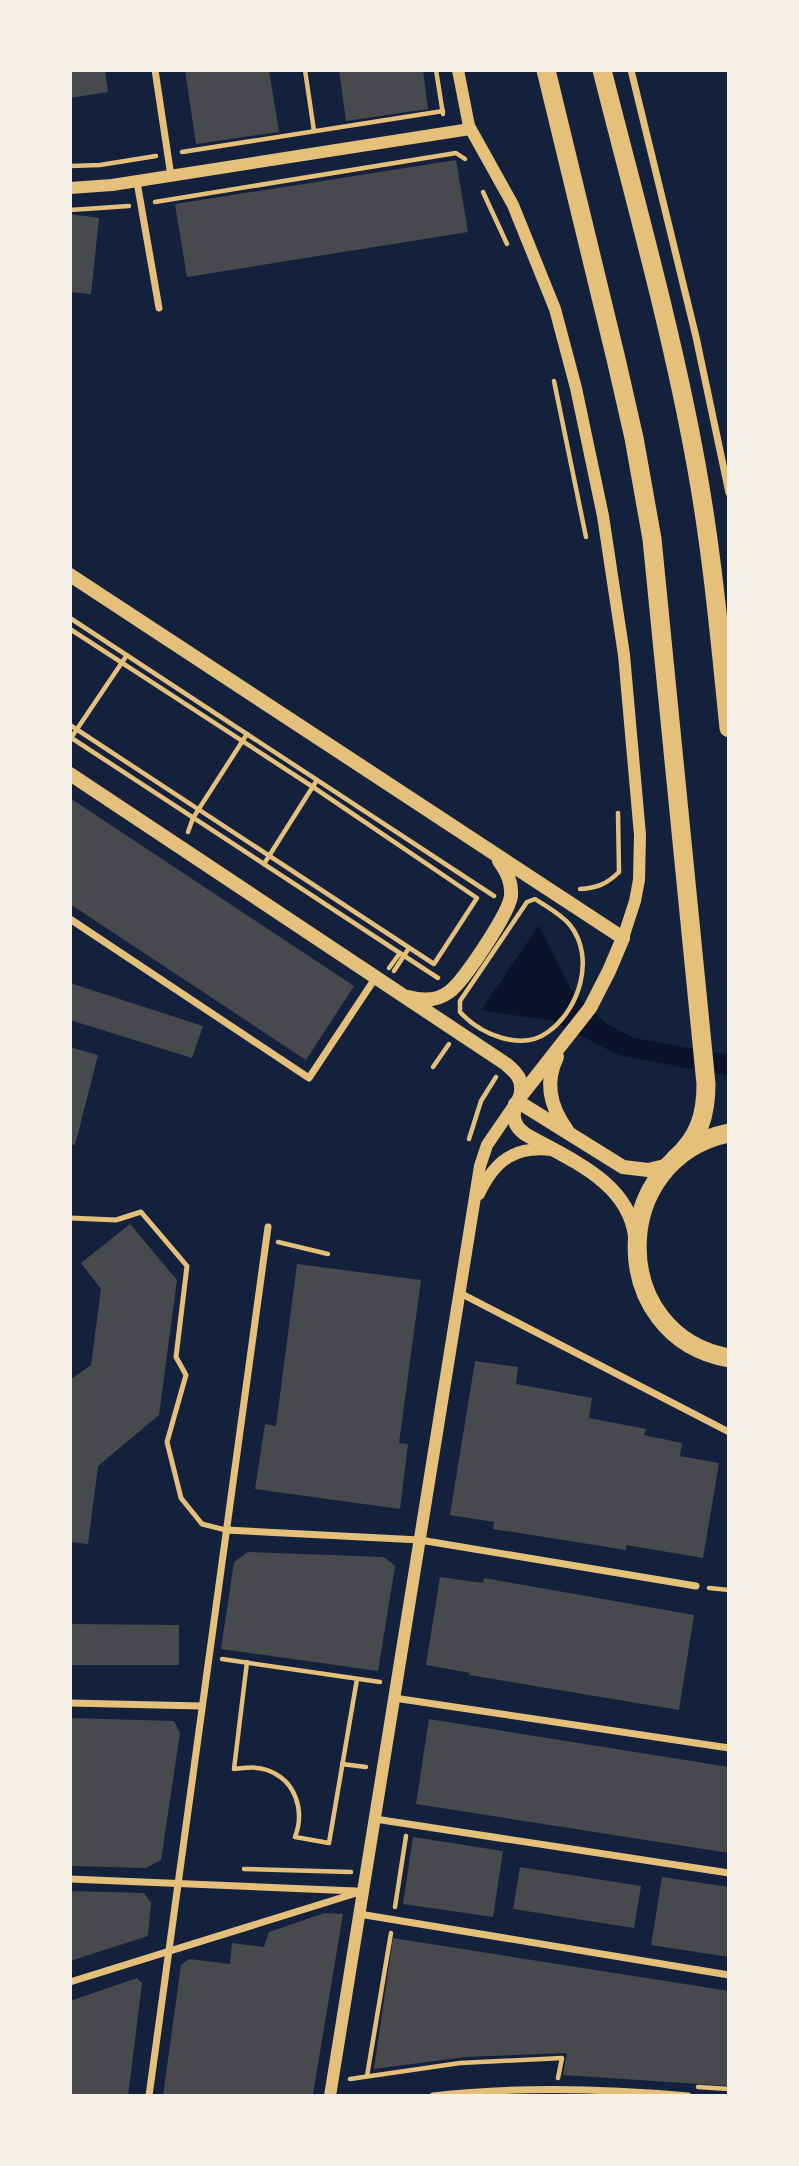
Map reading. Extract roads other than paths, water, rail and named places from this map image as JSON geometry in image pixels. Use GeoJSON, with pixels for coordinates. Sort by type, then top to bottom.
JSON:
{"type":"FeatureCollection","features":[{"type":"Feature","properties":{"kind":"highway"},"geometry":{"type":"LineString","coordinates":[[546,70],[634,438],[652,538],[706,1084],[705,1109],[700,1126],[691,1143],[672,1162],[647,1196],[637,1228],[637,1263],[645,1292],[663,1321],[697,1348],[729,1359]]}},
{"type":"Feature","properties":{"kind":"highway"},"geometry":{"type":"LineString","coordinates":[[602,70],[664,317],[696,463],[708,536],[729,728]]}},
{"type":"Feature","properties":{"kind":"highway"},"geometry":{"type":"LineString","coordinates":[[672,1162],[708,1139],[729,1133]]}},
{"type":"Feature","properties":{"kind":"main road"},"geometry":{"type":"LineString","coordinates":[[70,575],[623,937],[598,994],[563,1044],[517,1101]]}},
{"type":"Feature","properties":{"kind":"main road"},"geometry":{"type":"LineString","coordinates":[[70,774],[514,1070],[522,1084],[513,1118],[519,1130],[597,1177],[617,1193],[631,1214],[636,1249]]}},
{"type":"Feature","properties":{"kind":"main road"},"geometry":{"type":"LineString","coordinates":[[403,995],[430,999],[449,992],[463,977],[505,914],[510,903],[510,882],[507,872],[495,855]]}},
{"type":"Feature","properties":{"kind":"main road"},"geometry":{"type":"LineString","coordinates":[[563,1044],[554,1064],[551,1093],[558,1118],[578,1140]]}},
{"type":"Feature","properties":{"kind":"main road"},"geometry":{"type":"LineString","coordinates":[[517,1101],[616,1164],[631,1170],[648,1170],[672,1162]]}},
{"type":"Feature","properties":{"kind":"street"},"geometry":{"type":"LineString","coordinates":[[155,70],[172,176]]}},
{"type":"Feature","properties":{"kind":"street"},"geometry":{"type":"LineString","coordinates":[[458,70],[470,129],[517,213],[555,309],[576,388],[603,516],[624,655],[640,835],[639,880],[623,937]]}},
{"type":"Feature","properties":{"kind":"street"},"geometry":{"type":"LineString","coordinates":[[631,70],[696,337],[729,494]]}},
{"type":"Feature","properties":{"kind":"street"},"geometry":{"type":"LineString","coordinates":[[70,188],[137,182],[470,129]]}},
{"type":"Feature","properties":{"kind":"street"},"geometry":{"type":"LineString","coordinates":[[137,182],[159,307]]}},
{"type":"Feature","properties":{"kind":"street"},"geometry":{"type":"LineString","coordinates":[[70,919],[309,1078],[376,977]]}},
{"type":"Feature","properties":{"kind":"street"},"geometry":{"type":"LineString","coordinates":[[330,2096],[483,1155],[493,1135],[517,1101]]}},
{"type":"Feature","properties":{"kind":"street"},"geometry":{"type":"LineString","coordinates":[[473,1211],[492,1172],[511,1156],[523,1150],[554,1150]]}},
{"type":"Feature","properties":{"kind":"street"},"geometry":{"type":"LineString","coordinates":[[149,2096],[268,1227]]}},
{"type":"Feature","properties":{"kind":"street"},"geometry":{"type":"LineString","coordinates":[[460,1293],[729,1432]]}},
{"type":"Feature","properties":{"kind":"street"},"geometry":{"type":"LineString","coordinates":[[226,1530],[420,1540],[696,1586]]}},
{"type":"Feature","properties":{"kind":"street"},"geometry":{"type":"LineString","coordinates":[[394,1698],[729,1748]]}},
{"type":"Feature","properties":{"kind":"street"},"geometry":{"type":"LineString","coordinates":[[70,1703],[201,1706]]}},
{"type":"Feature","properties":{"kind":"street"},"geometry":{"type":"LineString","coordinates":[[375,1819],[729,1873]]}},
{"type":"Feature","properties":{"kind":"street"},"geometry":{"type":"LineString","coordinates":[[70,1880],[363,1891]]}},
{"type":"Feature","properties":{"kind":"street"},"geometry":{"type":"LineString","coordinates":[[70,1982],[363,1891]]}},
{"type":"Feature","properties":{"kind":"street"},"geometry":{"type":"LineString","coordinates":[[359,1914],[729,1975]]}},
{"type":"Feature","properties":{"kind":"street"},"geometry":{"type":"LineString","coordinates":[[433,2096],[505,2089],[560,2088],[688,2096]]}},
{"type":"Feature","properties":{"kind":"lane"},"geometry":{"type":"LineString","coordinates":[[70,1218],[117,1220],[141,1212],[187,1266],[176,1357],[186,1375],[167,1442],[181,1499],[202,1524],[226,1530]]}},
{"type":"Feature","properties":{"kind":"water"},"geometry":{"type":"Polygon","coordinates":[[[539,925],[572,991],[607,1024],[634,1038],[729,1055],[729,1076],[618,1055],[553,1021],[481,1010],[539,925]]]}}]}
